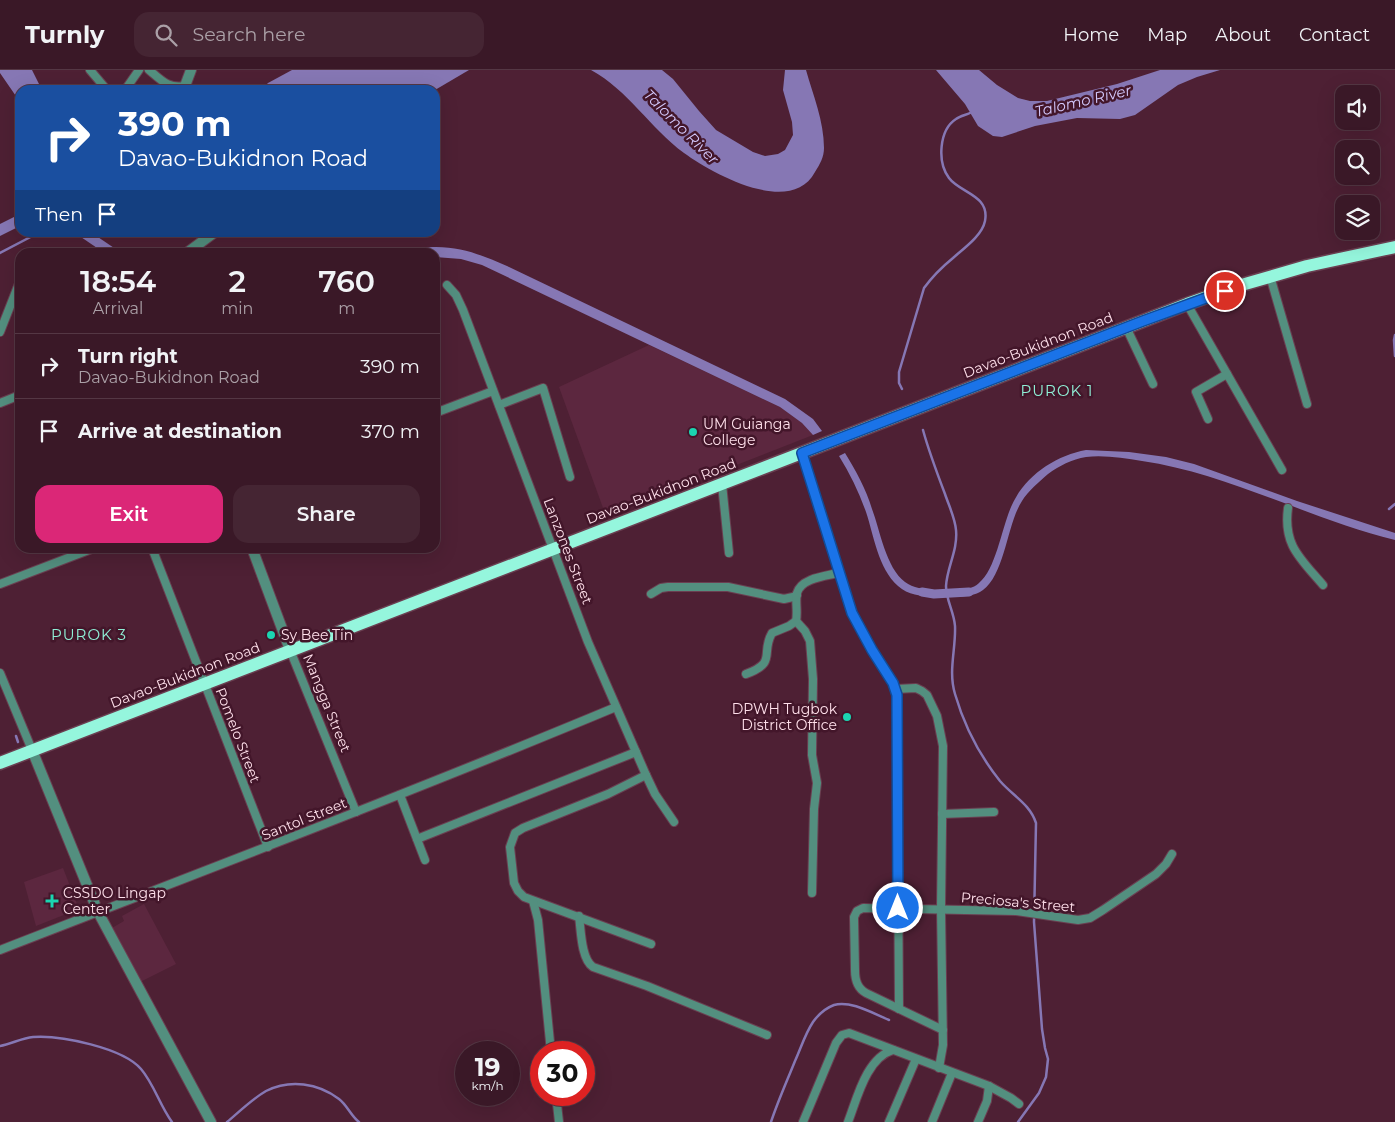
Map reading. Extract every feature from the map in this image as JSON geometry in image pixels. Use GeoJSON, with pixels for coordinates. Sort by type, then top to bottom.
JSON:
{"type":"FeatureCollection","features":[{"type":"Feature","properties":{"kind":"highway","name":"Davao-Bukidnon Road"},"geometry":{"type":"LineString","coordinates":[[0,763],[1187,304],[1270,276],[1395,247]]}},
{"type":"Feature","properties":{"kind":"street"},"geometry":{"type":"LineString","coordinates":[[90,70],[103,85]]}},
{"type":"Feature","properties":{"kind":"street"},"geometry":{"type":"LineString","coordinates":[[97,78],[102,70]]}},
{"type":"Feature","properties":{"kind":"street"},"geometry":{"type":"LineString","coordinates":[[128,85],[139,70]]}},
{"type":"Feature","properties":{"kind":"street"},"geometry":{"type":"LineString","coordinates":[[149,70],[168,85]]}},
{"type":"Feature","properties":{"kind":"street"},"geometry":{"type":"LineString","coordinates":[[186,85],[191,70]]}},
{"type":"Feature","properties":{"kind":"street"},"geometry":{"type":"LineString","coordinates":[[193,248],[208,237]]}},
{"type":"Feature","properties":{"kind":"street"},"geometry":{"type":"LineString","coordinates":[[1270,276],[1307,404]]}},
{"type":"Feature","properties":{"kind":"street","name":"Lanzones Street"},"geometry":{"type":"LineString","coordinates":[[447,285],[456,295],[463,310],[588,642],[655,794],[674,822]]}},
{"type":"Feature","properties":{"kind":"street"},"geometry":{"type":"LineString","coordinates":[[0,332],[15,293]]}},
{"type":"Feature","properties":{"kind":"street"},"geometry":{"type":"LineString","coordinates":[[1187,304],[1282,470]]}},
{"type":"Feature","properties":{"kind":"street"},"geometry":{"type":"LineString","coordinates":[[1126,327],[1153,384]]}},
{"type":"Feature","properties":{"kind":"street"},"geometry":{"type":"LineString","coordinates":[[1208,419],[1196,392],[1227,374]]}},
{"type":"Feature","properties":{"kind":"street"},"geometry":{"type":"LineString","coordinates":[[499,406],[543,388],[570,477]]}},
{"type":"Feature","properties":{"kind":"street"},"geometry":{"type":"LineString","coordinates":[[440,411],[493,390]]}},
{"type":"Feature","properties":{"kind":"street"},"geometry":{"type":"LineString","coordinates":[[0,403],[15,396]]}},
{"type":"Feature","properties":{"kind":"street"},"geometry":{"type":"LineString","coordinates":[[802,453],[838,573],[854,618],[896,689],[898,712],[899,1009],[943,1030]]}},
{"type":"Feature","properties":{"kind":"street"},"geometry":{"type":"LineString","coordinates":[[722,484],[729,553]]}},
{"type":"Feature","properties":{"kind":"street"},"geometry":{"type":"LineString","coordinates":[[1288,508],[1286,523],[1288,539],[1323,585]]}},
{"type":"Feature","properties":{"kind":"street"},"geometry":{"type":"LineString","coordinates":[[0,584],[81,553]]}},
{"type":"Feature","properties":{"kind":"street","name":"Pomelo Street"},"geometry":{"type":"LineString","coordinates":[[154,553],[268,847]]}},
{"type":"Feature","properties":{"kind":"street","name":"Mangga Street"},"geometry":{"type":"LineString","coordinates":[[254,553],[290,650],[356,812]]}},
{"type":"Feature","properties":{"kind":"street"},"geometry":{"type":"LineString","coordinates":[[746,674],[765,663],[772,633],[796,621],[797,595],[800,589],[808,582],[838,573]]}},
{"type":"Feature","properties":{"kind":"street"},"geometry":{"type":"LineString","coordinates":[[651,594],[661,588],[668,587],[728,587],[784,599],[797,595]]}},
{"type":"Feature","properties":{"kind":"street"},"geometry":{"type":"LineString","coordinates":[[796,621],[805,631],[810,641],[814,679],[812,755],[816,784],[812,893]]}},
{"type":"Feature","properties":{"kind":"street"},"geometry":{"type":"LineString","coordinates":[[0,673],[98,912],[211,1122]]}},
{"type":"Feature","properties":{"kind":"street"},"geometry":{"type":"LineString","coordinates":[[896,689],[910,688],[922,690],[931,701],[937,716],[943,746],[943,1030],[942,1054],[939,1068]]}},
{"type":"Feature","properties":{"kind":"street","name":"Santol Street"},"geometry":{"type":"LineString","coordinates":[[0,950],[400,795],[616,707]]}},
{"type":"Feature","properties":{"kind":"street"},"geometry":{"type":"LineString","coordinates":[[417,839],[636,752]]}},
{"type":"Feature","properties":{"kind":"street"},"geometry":{"type":"LineString","coordinates":[[646,775],[608,794],[523,828],[515,834],[510,846],[514,883],[524,897],[651,944]]}},
{"type":"Feature","properties":{"kind":"street"},"geometry":{"type":"LineString","coordinates":[[400,795],[426,860]]}},
{"type":"Feature","properties":{"kind":"street"},"geometry":{"type":"LineString","coordinates":[[942,814],[994,812]]}},
{"type":"Feature","properties":{"kind":"street","name":"Preciosa's Street"},"geometry":{"type":"LineString","coordinates":[[899,1009],[859,988],[855,978],[854,917],[857,911],[863,908],[942,909],[1027,912],[1078,920],[1090,918],[1156,874],[1166,864],[1172,854]]}},
{"type":"Feature","properties":{"kind":"street"},"geometry":{"type":"LineString","coordinates":[[533,901],[538,920],[550,1041]]}},
{"type":"Feature","properties":{"kind":"street"},"geometry":{"type":"LineString","coordinates":[[579,916],[585,957],[593,967],[648,986],[767,1036]]}},
{"type":"Feature","properties":{"kind":"street"},"geometry":{"type":"LineString","coordinates":[[803,1122],[836,1043],[842,1036],[849,1033],[989,1086],[1019,1104]]}},
{"type":"Feature","properties":{"kind":"street"},"geometry":{"type":"LineString","coordinates":[[848,1122],[873,1064],[882,1055],[893,1050]]}},
{"type":"Feature","properties":{"kind":"street"},"geometry":{"type":"LineString","coordinates":[[889,1122],[916,1059]]}},
{"type":"Feature","properties":{"kind":"street"},"geometry":{"type":"LineString","coordinates":[[932,1122],[952,1072]]}},
{"type":"Feature","properties":{"kind":"street"},"geometry":{"type":"LineString","coordinates":[[978,1122],[987,1101],[989,1086]]}},
{"type":"Feature","properties":{"kind":"street"},"geometry":{"type":"LineString","coordinates":[[558,1106],[560,1122]]}},
{"type":"Feature","properties":{"kind":"shaded area","name":"UM Guianga College"},"geometry":{"type":"Polygon","coordinates":[[[649,345],[780,407],[802,423],[813,435],[606,516],[559,387],[649,345]]]}},
{"type":"Feature","properties":{"kind":"shaded area","name":"CSSDO Lingap Center"},"geometry":{"type":"Polygon","coordinates":[[[63,868],[79,909],[36,926],[24,882],[63,868]]]}},
{"type":"Feature","properties":{"kind":"shaded area"},"geometry":{"type":"Polygon","coordinates":[[[144,904],[176,964],[140,982],[112,928],[124,921],[122,916],[144,904]]]}},
{"type":"Feature","properties":{"kind":"water"},"geometry":{"type":"Polygon","coordinates":[[[0,70],[32,70],[40,85],[15,85],[15,95],[0,73],[0,70]]]}},
{"type":"Feature","properties":{"kind":"water"},"geometry":{"type":"Polygon","coordinates":[[[292,70],[469,70],[440,87],[440,85],[266,85],[292,70]]]}},
{"type":"Feature","properties":{"kind":"water","name":"Talomo River"},"geometry":{"type":"Polygon","coordinates":[[[591,70],[662,70],[673,79],[716,130],[753,152],[765,156],[778,154],[785,150],[793,135],[792,122],[783,90],[785,70],[806,70],[818,108],[824,138],[821,160],[815,172],[804,185],[788,191],[771,191],[751,187],[732,180],[684,153],[660,132],[628,98],[591,70]]]}},
{"type":"Feature","properties":{"kind":"water","name":"Talomo River"},"geometry":{"type":"Polygon","coordinates":[[[936,70],[979,70],[997,85],[1018,98],[1030,101],[1047,101],[1117,84],[1160,70],[1220,70],[1178,85],[1135,115],[1120,119],[1077,118],[1035,126],[1002,137],[993,136],[978,126],[965,104],[936,70]]]}},
{"type":"Feature","properties":{"kind":"water"},"geometry":{"type":"Polygon","coordinates":[[[15,216],[15,228],[0,236],[0,224],[15,216]]]}},
{"type":"Feature","properties":{"kind":"water"},"geometry":{"type":"Polygon","coordinates":[[[81,237],[98,237],[114,248],[97,248],[81,237]]]}},
{"type":"Feature","properties":{"kind":"water"},"geometry":{"type":"Polygon","coordinates":[[[442,247],[452,248],[480,255],[507,266],[785,399],[813,419],[822,431],[813,435],[802,423],[780,407],[482,265],[461,259],[440,257],[440,248],[425,248],[442,247]]]}},
{"type":"Feature","properties":{"kind":"water"},"geometry":{"type":"Polygon","coordinates":[[[1086,450],[1129,452],[1166,457],[1194,464],[1297,501],[1395,533],[1395,540],[1332,521],[1238,486],[1175,467],[1121,458],[1086,457],[1071,461],[1057,468],[1030,490],[1017,511],[1001,561],[990,583],[977,593],[957,597],[957,590],[974,586],[985,576],[991,566],[1010,508],[1028,481],[1036,473],[1055,461],[1075,452],[1086,450]]]}},
{"type":"Feature","properties":{"kind":"water"},"geometry":{"type":"Polygon","coordinates":[[[845,453],[867,494],[884,548],[893,568],[898,576],[908,584],[934,590],[934,597],[910,593],[891,579],[881,561],[860,497],[851,476],[839,456],[845,453]]]}},
{"type":"Feature","properties":{"kind":"waterway"},"geometry":{"type":"LineString","coordinates":[[902,389],[899,383],[899,372],[924,288],[941,269],[976,237],[985,221],[983,205],[973,195],[949,178],[941,155],[943,138],[950,124],[970,113]]}},
{"type":"Feature","properties":{"kind":"waterway"},"geometry":{"type":"LineString","coordinates":[[0,253],[30,237]]}},
{"type":"Feature","properties":{"kind":"waterway"},"geometry":{"type":"LineString","coordinates":[[1395,335],[1395,356]]}},
{"type":"Feature","properties":{"kind":"waterway"},"geometry":{"type":"LineString","coordinates":[[923,430],[953,516],[956,530],[955,545],[946,586],[955,626],[952,668],[955,694],[968,729],[979,751],[1000,781],[1030,811],[1036,823],[1034,922],[1042,1029],[1048,1059],[1046,1077],[1039,1093],[1018,1122]]}},
{"type":"Feature","properties":{"kind":"waterway"},"geometry":{"type":"LineString","coordinates":[[1389,509],[1395,504]]}},
{"type":"Feature","properties":{"kind":"waterway"},"geometry":{"type":"LineString","coordinates":[[922,592],[934,594],[969,592]]}},
{"type":"Feature","properties":{"kind":"waterway"},"geometry":{"type":"LineString","coordinates":[[16,736],[18,742]]}},
{"type":"Feature","properties":{"kind":"waterway"},"geometry":{"type":"LineString","coordinates":[[771,1122],[805,1036],[813,1022],[822,1012],[834,1005],[848,1004],[889,1020]]}},
{"type":"Feature","properties":{"kind":"waterway"},"geometry":{"type":"LineString","coordinates":[[0,1046],[33,1037],[59,1038],[91,1044],[120,1055],[132,1062],[146,1075],[172,1122]]}},
{"type":"Feature","properties":{"kind":"waterway"},"geometry":{"type":"LineString","coordinates":[[227,1122],[266,1091],[275,1087],[294,1084],[313,1086],[331,1094],[342,1101],[359,1122]]}},
{"type":"Feature","properties":{"kind":"place","name":"UM Guianga College"},"geometry":{"type":"Point","coordinates":[693,432]}},
{"type":"Feature","properties":{"kind":"place","name":"Sy Bee Tin"},"geometry":{"type":"Point","coordinates":[271,635]}},
{"type":"Feature","properties":{"kind":"place","name":"DPWH Tugbok District Office"},"geometry":{"type":"Point","coordinates":[847,717]}},
{"type":"Feature","properties":{"kind":"place","name":"CSSDO Lingap Center"},"geometry":{"type":"Point","coordinates":[52,901]}},
{"type":"Feature","properties":{"kind":"district","name":"PUROK 1"},"geometry":{"type":"Point","coordinates":[1057,391]}},
{"type":"Feature","properties":{"kind":"district","name":"PUROK 3"},"geometry":{"type":"Point","coordinates":[89,635]}},
{"type":"Feature","properties":{"kind":"route"},"geometry":{"type":"LineString","coordinates":[[898,908],[896,689],[864,637],[852,613],[802,453],[1225,291]]}}]}
